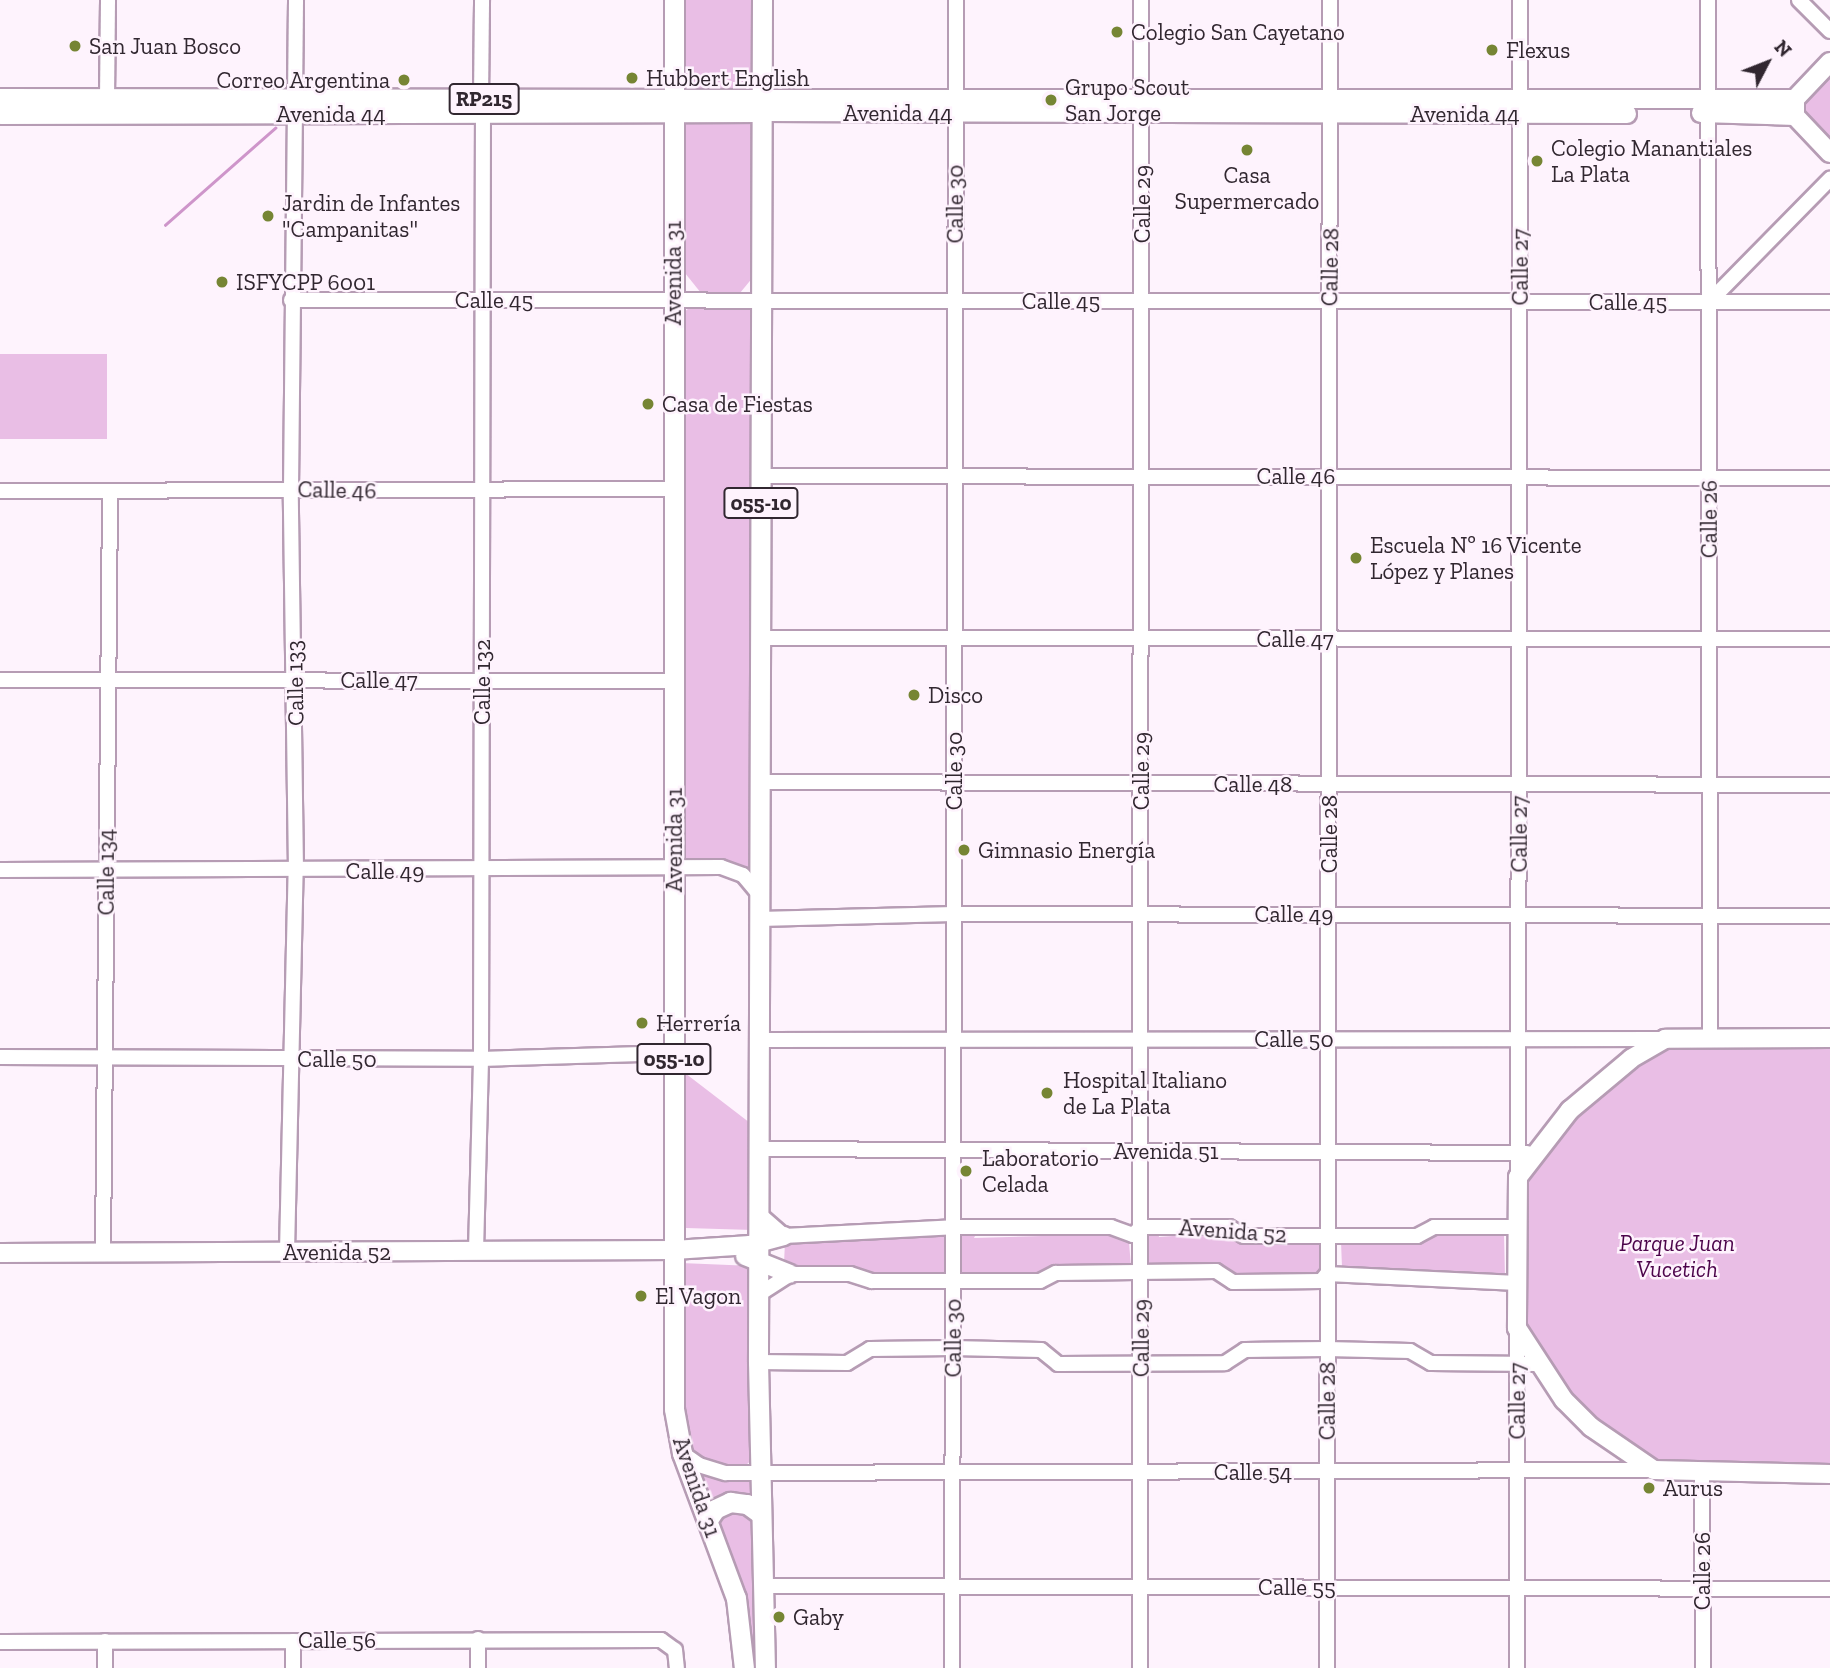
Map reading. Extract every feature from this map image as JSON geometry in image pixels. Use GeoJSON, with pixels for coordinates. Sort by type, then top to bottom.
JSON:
{"type":"FeatureCollection","features":[{"type":"Feature","properties":{"kind":"highway","name":"Avenida 31"},"geometry":{"type":"LineString","coordinates":[[674,0],[674,1409],[682,1453],[736,1598],[744,1668]]}},
{"type":"Feature","properties":{"kind":"highway","name":"055-10"},"geometry":{"type":"LineString","coordinates":[[762,0],[758,1362],[765,1668]]}},
{"type":"Feature","properties":{"kind":"highway","name":"Avenida 44"},"geometry":{"type":"LineString","coordinates":[[0,97],[107,97],[295,106]]}},
{"type":"Feature","properties":{"kind":"highway","name":"Avenida 44"},"geometry":{"type":"LineString","coordinates":[[0,114],[295,106],[762,106]]}},
{"type":"Feature","properties":{"kind":"highway"},"geometry":{"type":"LineString","coordinates":[[706,1521],[715,1509],[730,1502],[747,1504],[761,1514]]}},
{"type":"Feature","properties":{"kind":"main road"},"geometry":{"type":"LineString","coordinates":[[1830,62],[1795,107],[1830,153]]}},
{"type":"Feature","properties":{"kind":"main road","name":"Avenida 44"},"geometry":{"type":"LineString","coordinates":[[762,106],[1795,107]]}},
{"type":"Feature","properties":{"kind":"main road"},"geometry":{"type":"LineString","coordinates":[[1518,1173],[1525,1153],[1600,1083],[1665,1038]]}},
{"type":"Feature","properties":{"kind":"main road","name":"Calle 50"},"geometry":{"type":"LineString","coordinates":[[1665,1038],[1830,1038]]}},
{"type":"Feature","properties":{"kind":"main road","name":"Calle 27"},"geometry":{"type":"LineString","coordinates":[[1517,1328],[1518,1173]]}},
{"type":"Feature","properties":{"kind":"main road"},"geometry":{"type":"LineString","coordinates":[[784,1236],[779,1241],[779,1263],[790,1274]]}},
{"type":"Feature","properties":{"kind":"main road","name":"Avenida 52"},"geometry":{"type":"LineString","coordinates":[[0,1253],[759,1251],[784,1236]]}},
{"type":"Feature","properties":{"kind":"main road","name":"Avenida 52"},"geometry":{"type":"LineString","coordinates":[[759,1251],[790,1274]]}},
{"type":"Feature","properties":{"kind":"main road"},"geometry":{"type":"LineString","coordinates":[[1517,1328],[1537,1364],[1591,1427],[1654,1470]]}},
{"type":"Feature","properties":{"kind":"main road","name":"Calle 54"},"geometry":{"type":"LineString","coordinates":[[1654,1470],[1830,1474]]}},
{"type":"Feature","properties":{"kind":"street"},"geometry":{"type":"LineString","coordinates":[[107,97],[108,0]]}},
{"type":"Feature","properties":{"kind":"street","name":"Calle 133"},"geometry":{"type":"LineString","coordinates":[[288,1252],[295,1059],[291,300],[296,0]]}},
{"type":"Feature","properties":{"kind":"street","name":"Calle 132"},"geometry":{"type":"LineString","coordinates":[[476,1251],[481,1059],[482,0]]}},
{"type":"Feature","properties":{"kind":"street","name":"Calle 30"},"geometry":{"type":"LineString","coordinates":[[952,1668],[953,1150],[956,1039],[956,0]]}},
{"type":"Feature","properties":{"kind":"street","name":"Calle 29"},"geometry":{"type":"LineString","coordinates":[[1140,1668],[1141,0]]}},
{"type":"Feature","properties":{"kind":"street","name":"Calle 28"},"geometry":{"type":"LineString","coordinates":[[1327,1668],[1329,301],[1332,107],[1330,0]]}},
{"type":"Feature","properties":{"kind":"street","name":"Calle 27"},"geometry":{"type":"LineString","coordinates":[[1520,0],[1518,1038],[1525,1153]]}},
{"type":"Feature","properties":{"kind":"street","name":"Calle 26"},"geometry":{"type":"LineString","coordinates":[[1709,0],[1710,1038]]}},
{"type":"Feature","properties":{"kind":"street"},"geometry":{"type":"LineString","coordinates":[[1799,0],[1830,31]]}},
{"type":"Feature","properties":{"kind":"street"},"geometry":{"type":"LineString","coordinates":[[1709,302],[1830,179]]}},
{"type":"Feature","properties":{"kind":"street","name":"Calle 45"},"geometry":{"type":"LineString","coordinates":[[291,300],[673,299],[761,303],[955,300],[1830,302]]}},
{"type":"Feature","properties":{"kind":"street","name":"Calle 46"},"geometry":{"type":"LineString","coordinates":[[761,476],[1830,478]]}},
{"type":"Feature","properties":{"kind":"street","name":"Calle 46"},"geometry":{"type":"LineString","coordinates":[[0,491],[291,489],[482,492],[673,489]]}},
{"type":"Feature","properties":{"kind":"street","name":"Calle 134"},"geometry":{"type":"LineString","coordinates":[[103,1253],[106,680],[110,491]]}},
{"type":"Feature","properties":{"kind":"street","name":"Calle 47"},"geometry":{"type":"LineString","coordinates":[[760,638],[1830,639]]}},
{"type":"Feature","properties":{"kind":"street","name":"Calle 47"},"geometry":{"type":"LineString","coordinates":[[0,680],[674,681]]}},
{"type":"Feature","properties":{"kind":"street","name":"Calle 48"},"geometry":{"type":"LineString","coordinates":[[760,782],[1830,785]]}},
{"type":"Feature","properties":{"kind":"street","name":"Calle 49"},"geometry":{"type":"LineString","coordinates":[[0,870],[481,871],[721,867],[743,876],[759,894]]}},
{"type":"Feature","properties":{"kind":"street","name":"Calle 49"},"geometry":{"type":"LineString","coordinates":[[758,919],[954,914],[1830,916]]}},
{"type":"Feature","properties":{"kind":"street","name":"Calle 50"},"geometry":{"type":"LineString","coordinates":[[758,1040],[1665,1038]]}},
{"type":"Feature","properties":{"kind":"street","name":"Calle 50"},"geometry":{"type":"LineString","coordinates":[[0,1057],[481,1059],[674,1053]]}},
{"type":"Feature","properties":{"kind":"street","name":"Avenida 51"},"geometry":{"type":"LineString","coordinates":[[759,1149],[1525,1153]]}},
{"type":"Feature","properties":{"kind":"street"},"geometry":{"type":"LineString","coordinates":[[1498,1153],[1510,1158],[1518,1173]]}},
{"type":"Feature","properties":{"kind":"street"},"geometry":{"type":"LineString","coordinates":[[758,1213],[784,1236]]}},
{"type":"Feature","properties":{"kind":"street","name":"Avenida 52"},"geometry":{"type":"LineString","coordinates":[[784,1236],[953,1227],[1111,1227],[1133,1235],[1141,1227],[1228,1227],[1244,1236],[1417,1236],[1434,1227],[1518,1227]]}},
{"type":"Feature","properties":{"kind":"street","name":"Avenida 52"},"geometry":{"type":"LineString","coordinates":[[790,1274],[953,1281],[1040,1281],[1056,1273],[1141,1271],[1216,1272],[1233,1282],[1321,1281],[1327,1274],[1518,1283]]}},
{"type":"Feature","properties":{"kind":"street"},"geometry":{"type":"LineString","coordinates":[[758,1295],[790,1274]]}},
{"type":"Feature","properties":{"kind":"street","name":"Calle 27"},"geometry":{"type":"LineString","coordinates":[[1517,1328],[1517,1668]]}},
{"type":"Feature","properties":{"kind":"street"},"geometry":{"type":"LineString","coordinates":[[758,1362],[847,1363],[870,1349],[953,1348],[1041,1350],[1058,1364],[1225,1363],[1245,1350],[1327,1349],[1410,1351],[1431,1363],[1537,1364]]}},
{"type":"Feature","properties":{"kind":"street","name":"Calle 54"},"geometry":{"type":"LineString","coordinates":[[682,1453],[711,1471],[1654,1470]]}},
{"type":"Feature","properties":{"kind":"street","name":"Calle 26"},"geometry":{"type":"LineString","coordinates":[[1702,1473],[1703,1668]]}},
{"type":"Feature","properties":{"kind":"street","name":"Calle 55"},"geometry":{"type":"LineString","coordinates":[[764,1586],[1830,1589]]}},
{"type":"Feature","properties":{"kind":"street"},"geometry":{"type":"LineString","coordinates":[[478,1639],[478,1668]]}},
{"type":"Feature","properties":{"kind":"street","name":"Calle 56"},"geometry":{"type":"LineString","coordinates":[[0,1642],[661,1640],[673,1646],[677,1668]]}},
{"type":"Feature","properties":{"kind":"street"},"geometry":{"type":"LineString","coordinates":[[105,1641],[105,1668]]}},
{"type":"Feature","properties":{"kind":"street"},"geometry":{"type":"LineString","coordinates":[[293,1641],[293,1668]]}},
{"type":"Feature","properties":{"kind":"green space"},"geometry":{"type":"Polygon","coordinates":[[[683,0],[757,0],[757,86],[749,94],[688,93],[683,88],[683,0]]]}},
{"type":"Feature","properties":{"kind":"green space"},"geometry":{"type":"Polygon","coordinates":[[[1830,71],[1830,146],[1805,120],[1802,108],[1830,71]]]}},
{"type":"Feature","properties":{"kind":"green space"},"geometry":{"type":"Polygon","coordinates":[[[689,119],[751,119],[756,125],[758,271],[740,293],[715,297],[701,293],[685,273],[683,125],[689,119]]]}},
{"type":"Feature","properties":{"kind":"green space"},"geometry":{"type":"Polygon","coordinates":[[[689,308],[751,308],[756,313],[756,876],[734,864],[684,861],[682,314],[689,308]]]}},
{"type":"Feature","properties":{"kind":"green space"},"geometry":{"type":"Polygon","coordinates":[[[0,354],[107,354],[107,439],[0,439],[0,354]]]}},
{"type":"Feature","properties":{"kind":"green space","name":"Parque Juan Vucetich"},"geometry":{"type":"Polygon","coordinates":[[[1668,1043],[1830,1044],[1830,1466],[1656,1466],[1581,1409],[1524,1328],[1523,1184],[1586,1099],[1668,1043]]]}},
{"type":"Feature","properties":{"kind":"green space"},"geometry":{"type":"Polygon","coordinates":[[[681,1070],[754,1126],[753,1230],[686,1228],[681,1070]]]}},
{"type":"Feature","properties":{"kind":"green space"},"geometry":{"type":"Polygon","coordinates":[[[938,1232],[947,1232],[949,1277],[870,1277],[787,1269],[784,1263],[785,1242],[935,1237],[938,1232]]]}},
{"type":"Feature","properties":{"kind":"green space"},"geometry":{"type":"Polygon","coordinates":[[[957,1232],[977,1232],[974,1238],[1111,1234],[1129,1242],[1131,1267],[1037,1277],[959,1276],[957,1232]]]}},
{"type":"Feature","properties":{"kind":"green space"},"geometry":{"type":"Polygon","coordinates":[[[1158,1232],[1159,1237],[1226,1232],[1320,1242],[1321,1277],[1230,1276],[1144,1266],[1142,1233],[1158,1232]]]}},
{"type":"Feature","properties":{"kind":"green space"},"geometry":{"type":"Polygon","coordinates":[[[1437,1233],[1504,1234],[1505,1277],[1435,1278],[1423,1270],[1342,1267],[1341,1242],[1421,1242],[1437,1233]]]}},
{"type":"Feature","properties":{"kind":"green space"},"geometry":{"type":"Polygon","coordinates":[[[681,1263],[753,1266],[756,1456],[745,1466],[712,1464],[691,1455],[683,1425],[681,1263]]]}},
{"type":"Feature","properties":{"kind":"green space"},"geometry":{"type":"Polygon","coordinates":[[[697,1473],[754,1478],[754,1502],[707,1505],[697,1473]]]}},
{"type":"Feature","properties":{"kind":"green space"},"geometry":{"type":"Polygon","coordinates":[[[723,1509],[753,1513],[755,1668],[745,1605],[713,1518],[723,1509]]]}},
{"type":"Feature","properties":{"kind":"waterway"},"geometry":{"type":"LineString","coordinates":[[165,225],[275,128]]}},
{"type":"Feature","properties":{"kind":"place","name":"Colegio San Cayetano"},"geometry":{"type":"Point","coordinates":[1117,32]}},
{"type":"Feature","properties":{"kind":"place","name":"San Juan Bosco"},"geometry":{"type":"Point","coordinates":[75,46]}},
{"type":"Feature","properties":{"kind":"place","name":"Flexus"},"geometry":{"type":"Point","coordinates":[1492,50]}},
{"type":"Feature","properties":{"kind":"place","name":"Hubbert English"},"geometry":{"type":"Point","coordinates":[632,78]}},
{"type":"Feature","properties":{"kind":"place","name":"Correo Argentina"},"geometry":{"type":"Point","coordinates":[404,80]}},
{"type":"Feature","properties":{"kind":"place","name":"Grupo Scout San Jorge"},"geometry":{"type":"Point","coordinates":[1051,100]}},
{"type":"Feature","properties":{"kind":"place","name":"Casa Supermercado"},"geometry":{"type":"Point","coordinates":[1247,150]}},
{"type":"Feature","properties":{"kind":"place","name":"Colegio Manantiales La Plata"},"geometry":{"type":"Point","coordinates":[1537,161]}},
{"type":"Feature","properties":{"kind":"place","name":"Jardin de Infantes \"Campanitas\""},"geometry":{"type":"Point","coordinates":[268,216]}},
{"type":"Feature","properties":{"kind":"place","name":"ISFYCPP 6001"},"geometry":{"type":"Point","coordinates":[222,282]}},
{"type":"Feature","properties":{"kind":"place","name":"Casa de Fiestas"},"geometry":{"type":"Point","coordinates":[648,404]}},
{"type":"Feature","properties":{"kind":"place","name":"Escuela Nº 16 Vicente López y Planes"},"geometry":{"type":"Point","coordinates":[1356,558]}},
{"type":"Feature","properties":{"kind":"place","name":"Disco"},"geometry":{"type":"Point","coordinates":[914,695]}},
{"type":"Feature","properties":{"kind":"place","name":"Gimnasio Energía"},"geometry":{"type":"Point","coordinates":[964,850]}},
{"type":"Feature","properties":{"kind":"place","name":"Herrería"},"geometry":{"type":"Point","coordinates":[642,1023]}},
{"type":"Feature","properties":{"kind":"place","name":"Hospital Italiano de La Plata"},"geometry":{"type":"Point","coordinates":[1047,1093]}},
{"type":"Feature","properties":{"kind":"place","name":"Laboratorio Celada"},"geometry":{"type":"Point","coordinates":[966,1171]}},
{"type":"Feature","properties":{"kind":"place","name":"El Vagon"},"geometry":{"type":"Point","coordinates":[641,1296]}},
{"type":"Feature","properties":{"kind":"place","name":"Aurus"},"geometry":{"type":"Point","coordinates":[1649,1488]}},
{"type":"Feature","properties":{"kind":"place","name":"Gaby"},"geometry":{"type":"Point","coordinates":[779,1617]}}]}
